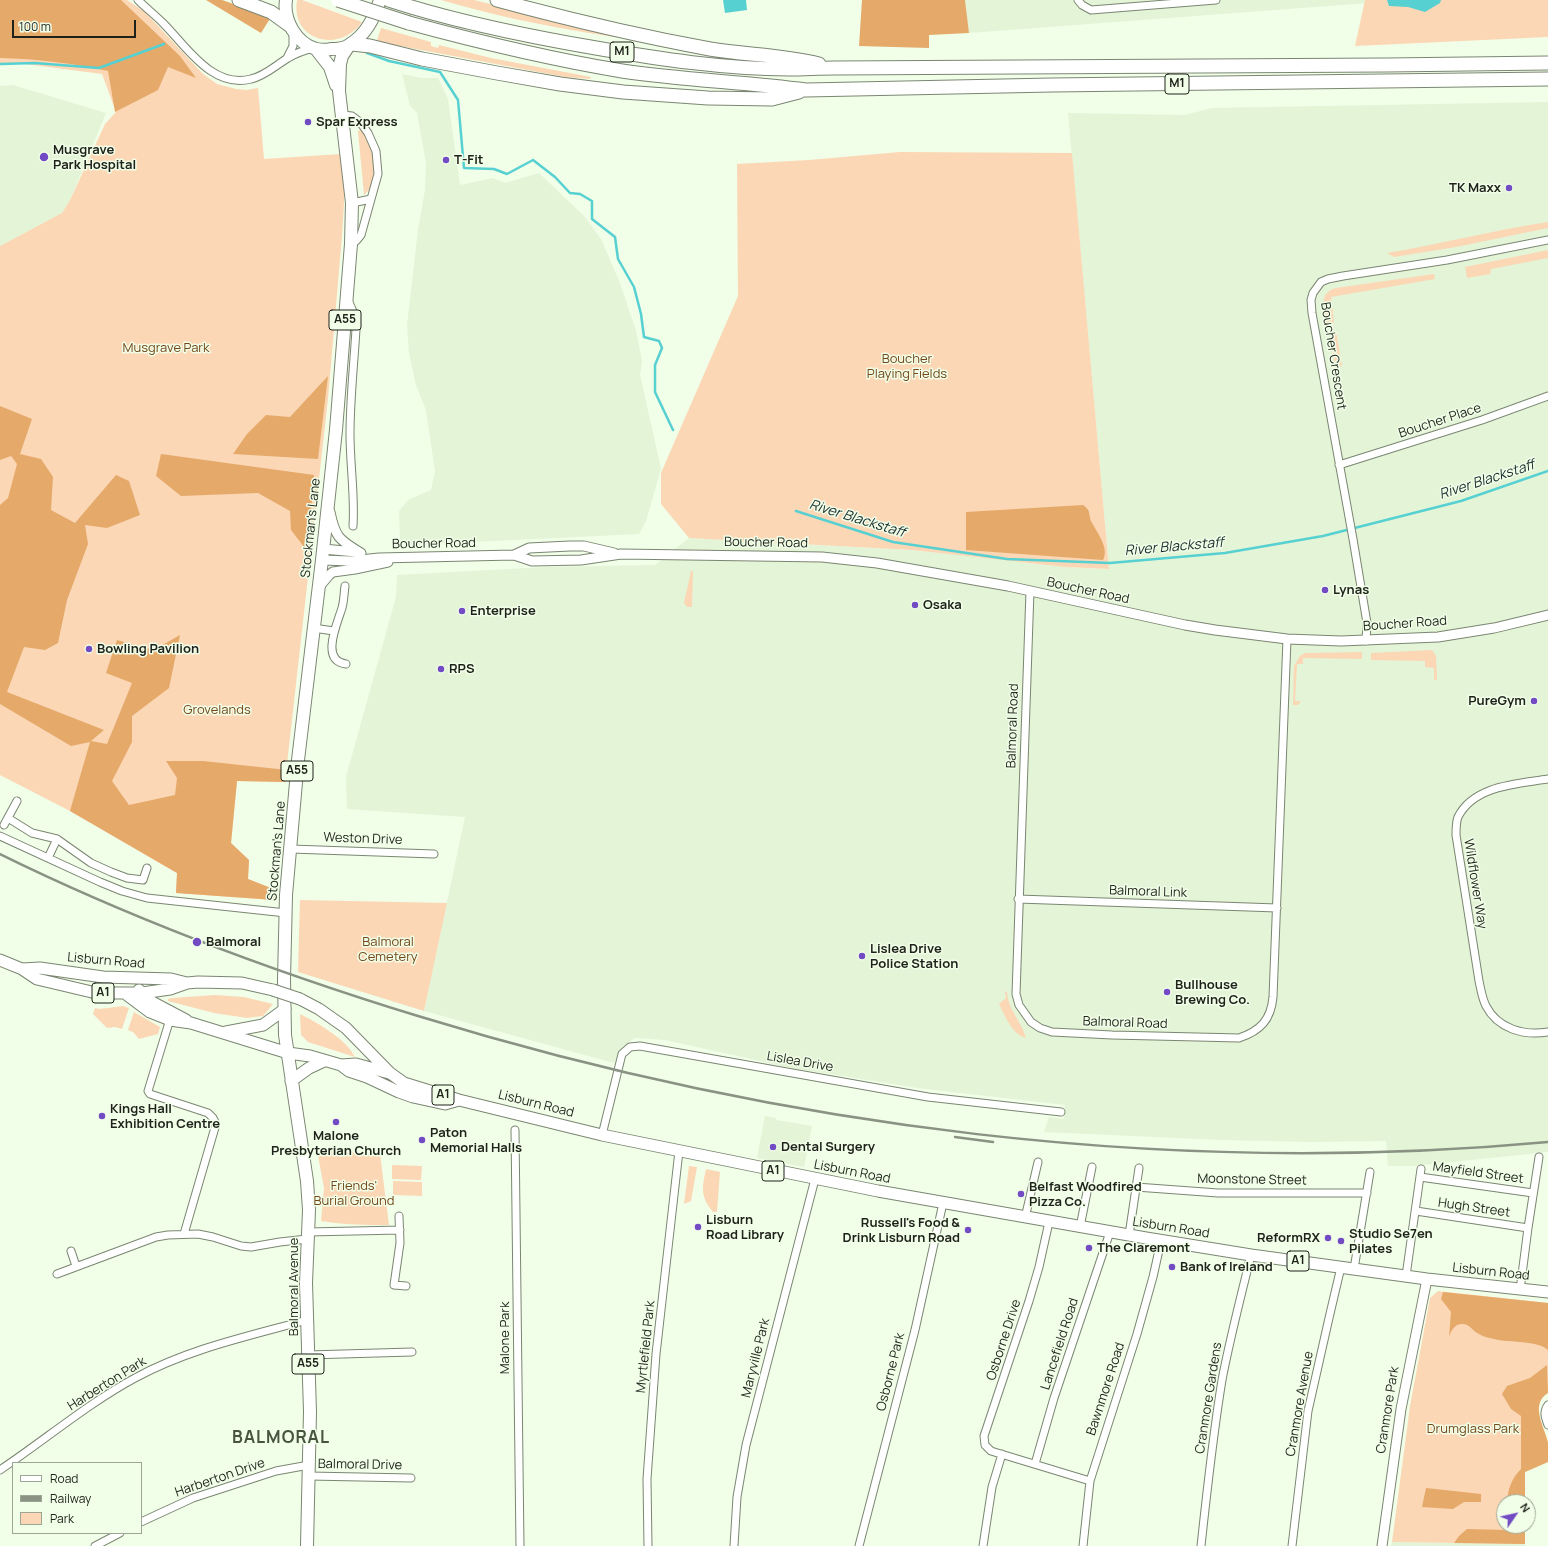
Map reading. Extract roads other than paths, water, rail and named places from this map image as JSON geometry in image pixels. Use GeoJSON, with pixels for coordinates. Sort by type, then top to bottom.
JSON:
{"type":"FeatureCollection","features":[{"type":"Feature","properties":{"kind":"highway"},"geometry":{"type":"LineString","coordinates":[[239,0],[271,12],[291,28]]}},
{"type":"Feature","properties":{"kind":"highway"},"geometry":{"type":"LineString","coordinates":[[286,0],[286,15],[291,28]]}},
{"type":"Feature","properties":{"kind":"highway","name":"M1"},"geometry":{"type":"LineString","coordinates":[[338,0],[409,23],[483,43],[622,71],[806,90],[1052,85],[1548,79]]}},
{"type":"Feature","properties":{"kind":"highway","name":"A55"},"geometry":{"type":"LineString","coordinates":[[350,45],[370,25],[380,0]]}},
{"type":"Feature","properties":{"kind":"highway","name":"M1"},"geometry":{"type":"LineString","coordinates":[[389,0],[489,28],[637,55],[722,65],[788,69],[1548,63]]}},
{"type":"Feature","properties":{"kind":"highway","name":"M1"},"geometry":{"type":"LineString","coordinates":[[497,0],[664,40],[711,49],[800,60],[834,68]]}},
{"type":"Feature","properties":{"kind":"highway","name":"A55"},"geometry":{"type":"LineString","coordinates":[[291,28],[299,39],[315,48]]}},
{"type":"Feature","properties":{"kind":"highway"},"geometry":{"type":"LineString","coordinates":[[315,48],[334,49],[350,45]]}},
{"type":"Feature","properties":{"kind":"highway","name":"M1"},"geometry":{"type":"LineString","coordinates":[[350,45],[370,46],[422,59],[518,77],[623,92],[708,98],[772,99],[806,90]]}},
{"type":"Feature","properties":{"kind":"highway","name":"Stockman's Lane"},"geometry":{"type":"LineString","coordinates":[[288,1053],[285,1035],[286,895],[298,760],[323,555],[336,430],[352,244],[352,203],[339,91],[340,64],[342,56],[350,45]]}},
{"type":"Feature","properties":{"kind":"highway","name":"Stockman's Lane"},"geometry":{"type":"LineString","coordinates":[[315,48],[330,67],[339,91]]}},
{"type":"Feature","properties":{"kind":"highway","name":"Balmoral Avenue"},"geometry":{"type":"LineString","coordinates":[[288,1053],[307,1181],[309,1210],[307,1320],[310,1412],[307,1546]]}},
{"type":"Feature","properties":{"kind":"main road","name":"Lisburn Road"},"geometry":{"type":"LineString","coordinates":[[0,960],[22,968],[38,979],[96,993],[142,993],[170,989],[187,983]]}},
{"type":"Feature","properties":{"kind":"main road","name":"Lisburn Road"},"geometry":{"type":"LineString","coordinates":[[22,968],[40,968],[103,977],[171,979],[187,983],[242,983],[273,990],[300,999],[320,1009],[346,1028],[390,1074],[408,1085],[459,1100],[602,1135],[815,1179],[1161,1241],[1427,1279],[1548,1292]]}},
{"type":"Feature","properties":{"kind":"main road","name":"A1"},"geometry":{"type":"LineString","coordinates":[[103,977],[108,984],[134,986],[171,1016]]}},
{"type":"Feature","properties":{"kind":"main road","name":"A1"},"geometry":{"type":"LineString","coordinates":[[126,994],[150,1012],[171,1016],[288,1053],[310,1056],[340,1065],[356,1064],[390,1074]]}},
{"type":"Feature","properties":{"kind":"main road"},"geometry":{"type":"LineString","coordinates":[[224,1033],[263,1025],[285,1010]]}},
{"type":"Feature","properties":{"kind":"main road"},"geometry":{"type":"LineString","coordinates":[[291,1081],[309,1068],[324,1061]]}},
{"type":"Feature","properties":{"kind":"main road","name":"A1"},"geometry":{"type":"LineString","coordinates":[[340,1065],[349,1071],[367,1077],[413,1097],[445,1104],[459,1100]]}},
{"type":"Feature","properties":{"kind":"street"},"geometry":{"type":"LineString","coordinates":[[138,0],[163,23],[204,66],[214,73],[237,81],[251,79],[271,70],[287,58],[315,48]]}},
{"type":"Feature","properties":{"kind":"street"},"geometry":{"type":"LineString","coordinates":[[1078,0],[1082,6],[1091,10],[1216,0]]}},
{"type":"Feature","properties":{"kind":"street"},"geometry":{"type":"LineString","coordinates":[[287,58],[293,46],[291,28]]}},
{"type":"Feature","properties":{"kind":"street","name":"Stockman's Lane"},"geometry":{"type":"LineString","coordinates":[[342,115],[352,116],[360,122],[368,133],[376,151],[378,174],[361,235],[352,244]]}},
{"type":"Feature","properties":{"kind":"street"},"geometry":{"type":"LineString","coordinates":[[352,203],[371,199]]}},
{"type":"Feature","properties":{"kind":"street","name":"Boucher Crescent"},"geometry":{"type":"LineString","coordinates":[[1366,641],[1367,623],[1312,313],[1311,300],[1321,282],[1343,276],[1447,260],[1548,240]]}},
{"type":"Feature","properties":{"kind":"street","name":"Stockman's Lane"},"geometry":{"type":"LineString","coordinates":[[347,298],[355,316],[356,329],[350,410],[354,498],[353,526]]}},
{"type":"Feature","properties":{"kind":"street","name":"Boucher Place"},"geometry":{"type":"LineString","coordinates":[[1339,465],[1482,420],[1548,396]]}},
{"type":"Feature","properties":{"kind":"street"},"geometry":{"type":"LineString","coordinates":[[336,430],[350,436]]}},
{"type":"Feature","properties":{"kind":"street"},"geometry":{"type":"LineString","coordinates":[[328,503],[336,533],[340,539],[361,553]]}},
{"type":"Feature","properties":{"kind":"street","name":"Boucher Road"},"geometry":{"type":"LineString","coordinates":[[514,555],[529,548],[570,546],[584,546],[621,554]]}},
{"type":"Feature","properties":{"kind":"street","name":"Boucher Road"},"geometry":{"type":"LineString","coordinates":[[323,555],[361,553],[379,558]]}},
{"type":"Feature","properties":{"kind":"street","name":"Boucher Road"},"geometry":{"type":"LineString","coordinates":[[323,555],[351,561],[379,558],[514,555],[532,561],[581,560],[621,554],[822,557],[925,570],[1207,629],[1287,639],[1366,641],[1438,637],[1494,628],[1548,615]]}},
{"type":"Feature","properties":{"kind":"street"},"geometry":{"type":"LineString","coordinates":[[318,588],[333,572],[355,569],[405,558]]}},
{"type":"Feature","properties":{"kind":"street"},"geometry":{"type":"LineString","coordinates":[[345,586],[342,606],[334,631],[332,652],[334,659],[339,663],[346,664]]}},
{"type":"Feature","properties":{"kind":"street","name":"Balmoral Road"},"geometry":{"type":"LineString","coordinates":[[1030,592],[1018,899],[1016,994],[1019,1005],[1031,1022],[1040,1028],[1052,1032],[1112,1036],[1239,1038],[1250,1035],[1260,1028],[1267,1020],[1272,1009],[1287,639]]}},
{"type":"Feature","properties":{"kind":"street"},"geometry":{"type":"LineString","coordinates":[[313,628],[334,631]]}},
{"type":"Feature","properties":{"kind":"street","name":"Wildflower Way"},"geometry":{"type":"LineString","coordinates":[[1548,779],[1492,790],[1472,798],[1458,817],[1456,835],[1461,875],[1479,981],[1486,1006],[1491,1014],[1511,1030],[1527,1033],[1548,1032]]}},
{"type":"Feature","properties":{"kind":"street"},"geometry":{"type":"LineString","coordinates":[[17,801],[6,821],[32,833],[57,839],[91,863],[116,874],[143,880],[147,868]]}},
{"type":"Feature","properties":{"kind":"street"},"geometry":{"type":"LineString","coordinates":[[0,836],[122,891],[147,898],[286,913]]}},
{"type":"Feature","properties":{"kind":"street"},"geometry":{"type":"LineString","coordinates":[[48,858],[57,839]]}},
{"type":"Feature","properties":{"kind":"street","name":"Weston Drive"},"geometry":{"type":"LineString","coordinates":[[291,848],[434,854]]}},
{"type":"Feature","properties":{"kind":"street","name":"Balmoral Link"},"geometry":{"type":"LineString","coordinates":[[1018,899],[1277,908]]}},
{"type":"Feature","properties":{"kind":"street"},"geometry":{"type":"LineString","coordinates":[[171,1016],[148,1091],[150,1094],[208,1113],[216,1124],[184,1234]]}},
{"type":"Feature","properties":{"kind":"street","name":"Lislea Drive"},"geometry":{"type":"LineString","coordinates":[[602,1135],[622,1054],[630,1047],[640,1046],[928,1097],[1061,1112]]}},
{"type":"Feature","properties":{"kind":"street","name":"Malone Park"},"geometry":{"type":"LineString","coordinates":[[515,1130],[520,1546]]}},
{"type":"Feature","properties":{"kind":"street","name":"Myrtlefield Park"},"geometry":{"type":"LineString","coordinates":[[648,1546],[647,1479],[652,1399],[679,1151]]}},
{"type":"Feature","properties":{"kind":"street"},"geometry":{"type":"LineString","coordinates":[[1520,1290],[1539,1158]]}},
{"type":"Feature","properties":{"kind":"street"},"geometry":{"type":"LineString","coordinates":[[1026,1218],[1038,1162]]}},
{"type":"Feature","properties":{"kind":"street"},"geometry":{"type":"LineString","coordinates":[[1080,1227],[1092,1167]]}},
{"type":"Feature","properties":{"kind":"street"},"geometry":{"type":"LineString","coordinates":[[1129,1235],[1139,1168]]}},
{"type":"Feature","properties":{"kind":"street"},"geometry":{"type":"LineString","coordinates":[[1406,1276],[1421,1169]]}},
{"type":"Feature","properties":{"kind":"street"},"geometry":{"type":"LineString","coordinates":[[1354,1269],[1370,1172]]}},
{"type":"Feature","properties":{"kind":"street","name":"Mayfield Street"},"geometry":{"type":"LineString","coordinates":[[1420,1177],[1533,1193]]}},
{"type":"Feature","properties":{"kind":"street","name":"Maryville Park"},"geometry":{"type":"LineString","coordinates":[[734,1546],[737,1497],[746,1445],[815,1179]]}},
{"type":"Feature","properties":{"kind":"street","name":"Moonstone Street"},"geometry":{"type":"LineString","coordinates":[[1136,1187],[1218,1193],[1367,1193]]}},
{"type":"Feature","properties":{"kind":"street","name":"Osborne Park"},"geometry":{"type":"LineString","coordinates":[[859,1546],[915,1330],[943,1203]]}},
{"type":"Feature","properties":{"kind":"street","name":"Hugh Street"},"geometry":{"type":"LineString","coordinates":[[1416,1211],[1528,1228]]}},
{"type":"Feature","properties":{"kind":"street"},"geometry":{"type":"LineString","coordinates":[[399,1216],[400,1243],[394,1285],[406,1286]]}},
{"type":"Feature","properties":{"kind":"street","name":"Osborne Drive"},"geometry":{"type":"LineString","coordinates":[[1049,1222],[1039,1267],[1029,1301],[984,1436],[986,1444],[991,1451],[1090,1481]]}},
{"type":"Feature","properties":{"kind":"street"},"geometry":{"type":"LineString","coordinates":[[57,1274],[156,1237],[198,1234],[214,1237],[241,1246],[251,1247],[308,1236],[400,1230]]}},
{"type":"Feature","properties":{"kind":"street","name":"Lancefield Road"},"geometry":{"type":"LineString","coordinates":[[1035,1464],[1054,1398],[1110,1232]]}},
{"type":"Feature","properties":{"kind":"street","name":"Bawnmore Road"},"geometry":{"type":"LineString","coordinates":[[1083,1546],[1090,1481],[1139,1327],[1161,1241]]}},
{"type":"Feature","properties":{"kind":"street"},"geometry":{"type":"LineString","coordinates":[[71,1251],[76,1266]]}},
{"type":"Feature","properties":{"kind":"street","name":"Cranmore Gardens"},"geometry":{"type":"LineString","coordinates":[[1201,1546],[1207,1484],[1222,1379],[1235,1317],[1251,1255]]}},
{"type":"Feature","properties":{"kind":"street","name":"Cranmore Avenue"},"geometry":{"type":"LineString","coordinates":[[1292,1546],[1308,1411],[1342,1267]]}},
{"type":"Feature","properties":{"kind":"street","name":"Cranmore Park"},"geometry":{"type":"LineString","coordinates":[[1382,1546],[1401,1409],[1427,1279]]}},
{"type":"Feature","properties":{"kind":"street","name":"Harberton Park"},"geometry":{"type":"LineString","coordinates":[[0,1470],[112,1391],[153,1369],[238,1338],[307,1320]]}},
{"type":"Feature","properties":{"kind":"street"},"geometry":{"type":"LineString","coordinates":[[308,1355],[412,1352]]}},
{"type":"Feature","properties":{"kind":"street"},"geometry":{"type":"LineString","coordinates":[[1548,1405],[1545,1409],[1545,1417],[1548,1425]]}},
{"type":"Feature","properties":{"kind":"street"},"geometry":{"type":"LineString","coordinates":[[983,1546],[992,1487],[1002,1454]]}},
{"type":"Feature","properties":{"kind":"street","name":"Harberton Drive"},"geometry":{"type":"LineString","coordinates":[[142,1522],[193,1498],[276,1471],[309,1471]]}},
{"type":"Feature","properties":{"kind":"street","name":"Balmoral Drive"},"geometry":{"type":"LineString","coordinates":[[309,1471],[411,1478]]}},
{"type":"Feature","properties":{"kind":"street"},"geometry":{"type":"LineString","coordinates":[[96,1546],[118,1534]]}},
{"type":"Feature","properties":{"kind":"water"},"geometry":{"type":"Polygon","coordinates":[[[723,0],[746,0],[747,10],[725,13],[723,0]]]}},
{"type":"Feature","properties":{"kind":"water"},"geometry":{"type":"Polygon","coordinates":[[[1387,0],[1441,0],[1440,3],[1425,12],[1408,7],[1389,6],[1387,0]]]}},
{"type":"Feature","properties":{"kind":"waterway","name":"River Blackstaff"},"geometry":{"type":"LineString","coordinates":[[0,64],[35,63],[99,68],[164,44]]}},
{"type":"Feature","properties":{"kind":"waterway","name":"River Blackstaff"},"geometry":{"type":"LineString","coordinates":[[367,53],[389,61],[440,72],[458,100],[464,168],[494,169],[507,174],[533,160],[555,177],[570,193],[580,194],[592,201],[592,219],[615,237],[618,259],[634,287],[641,314],[644,337],[659,341],[662,348],[655,365],[655,392],[673,430]]}},
{"type":"Feature","properties":{"kind":"waterway","name":"River Blackstaff"},"geometry":{"type":"LineString","coordinates":[[796,511],[893,542],[1007,559],[1110,563],[1225,553],[1323,536],[1461,501],[1548,471]]}},
{"type":"Feature","properties":{"kind":"railway"},"geometry":{"type":"LineString","coordinates":[[0,854],[153,923],[258,963],[364,999],[555,1055],[695,1088],[835,1114],[977,1134],[1119,1147],[1262,1153],[1405,1151],[1548,1142]]}},
{"type":"Feature","properties":{"kind":"railway"},"geometry":{"type":"LineString","coordinates":[[955,1137],[993,1142]]}},
{"type":"Feature","properties":{"kind":"place","name":"Spar Express"},"geometry":{"type":"Point","coordinates":[308,122]}},
{"type":"Feature","properties":{"kind":"place","name":"Musgrave Park Hospital"},"geometry":{"type":"Point","coordinates":[44,157]}},
{"type":"Feature","properties":{"kind":"place","name":"T-Fit"},"geometry":{"type":"Point","coordinates":[446,160]}},
{"type":"Feature","properties":{"kind":"place","name":"TK Maxx"},"geometry":{"type":"Point","coordinates":[1509,188]}},
{"type":"Feature","properties":{"kind":"place","name":"Lynas"},"geometry":{"type":"Point","coordinates":[1325,590]}},
{"type":"Feature","properties":{"kind":"place","name":"Osaka"},"geometry":{"type":"Point","coordinates":[915,605]}},
{"type":"Feature","properties":{"kind":"place","name":"Enterprise"},"geometry":{"type":"Point","coordinates":[462,611]}},
{"type":"Feature","properties":{"kind":"place","name":"Bowling Pavilion"},"geometry":{"type":"Point","coordinates":[89,649]}},
{"type":"Feature","properties":{"kind":"place","name":"RPS"},"geometry":{"type":"Point","coordinates":[441,669]}},
{"type":"Feature","properties":{"kind":"place","name":"PureGym"},"geometry":{"type":"Point","coordinates":[1534,701]}},
{"type":"Feature","properties":{"kind":"place","name":"Balmoral"},"geometry":{"type":"Point","coordinates":[197,942]}},
{"type":"Feature","properties":{"kind":"place","name":"Lislea Drive Police Station"},"geometry":{"type":"Point","coordinates":[862,956]}},
{"type":"Feature","properties":{"kind":"place","name":"Bullhouse Brewing Co."},"geometry":{"type":"Point","coordinates":[1167,992]}},
{"type":"Feature","properties":{"kind":"place","name":"Kings Hall Exhibition Centre"},"geometry":{"type":"Point","coordinates":[102,1116]}},
{"type":"Feature","properties":{"kind":"place","name":"Malone Presbyterian Church"},"geometry":{"type":"Point","coordinates":[336,1122]}},
{"type":"Feature","properties":{"kind":"place","name":"Paton Memorial Halls"},"geometry":{"type":"Point","coordinates":[422,1140]}},
{"type":"Feature","properties":{"kind":"place","name":"Dental Surgery"},"geometry":{"type":"Point","coordinates":[773,1147]}},
{"type":"Feature","properties":{"kind":"place","name":"Belfast Woodfired Pizza Co."},"geometry":{"type":"Point","coordinates":[1021,1194]}},
{"type":"Feature","properties":{"kind":"place","name":"Lisburn Road Library"},"geometry":{"type":"Point","coordinates":[698,1227]}},
{"type":"Feature","properties":{"kind":"place","name":"Russell's Food & Drink Lisburn Road"},"geometry":{"type":"Point","coordinates":[968,1230]}},
{"type":"Feature","properties":{"kind":"place","name":"ReformRX"},"geometry":{"type":"Point","coordinates":[1328,1238]}},
{"type":"Feature","properties":{"kind":"place","name":"Studio Se7en Pilates"},"geometry":{"type":"Point","coordinates":[1341,1241]}},
{"type":"Feature","properties":{"kind":"place","name":"The Claremont"},"geometry":{"type":"Point","coordinates":[1089,1248]}},
{"type":"Feature","properties":{"kind":"place","name":"Bank of Ireland"},"geometry":{"type":"Point","coordinates":[1172,1267]}},
{"type":"Feature","properties":{"kind":"district","name":"BALMORAL"},"geometry":{"type":"Point","coordinates":[281,1438]}},
{"type":"Feature","properties":{"kind":"park label","name":"Musgrave Park"},"geometry":{"type":"Point","coordinates":[166,348]}},
{"type":"Feature","properties":{"kind":"park label","name":"Boucher Playing Fields"},"geometry":{"type":"Point","coordinates":[907,366]}},
{"type":"Feature","properties":{"kind":"park label","name":"Grovelands"},"geometry":{"type":"Point","coordinates":[217,710]}},
{"type":"Feature","properties":{"kind":"park label","name":"Balmoral Cemetery"},"geometry":{"type":"Point","coordinates":[388,950]}},
{"type":"Feature","properties":{"kind":"park label","name":"Friends' Burial Ground"},"geometry":{"type":"Point","coordinates":[354,1194]}},
{"type":"Feature","properties":{"kind":"park label","name":"Drumglass Park"},"geometry":{"type":"Point","coordinates":[1473,1429]}}]}
